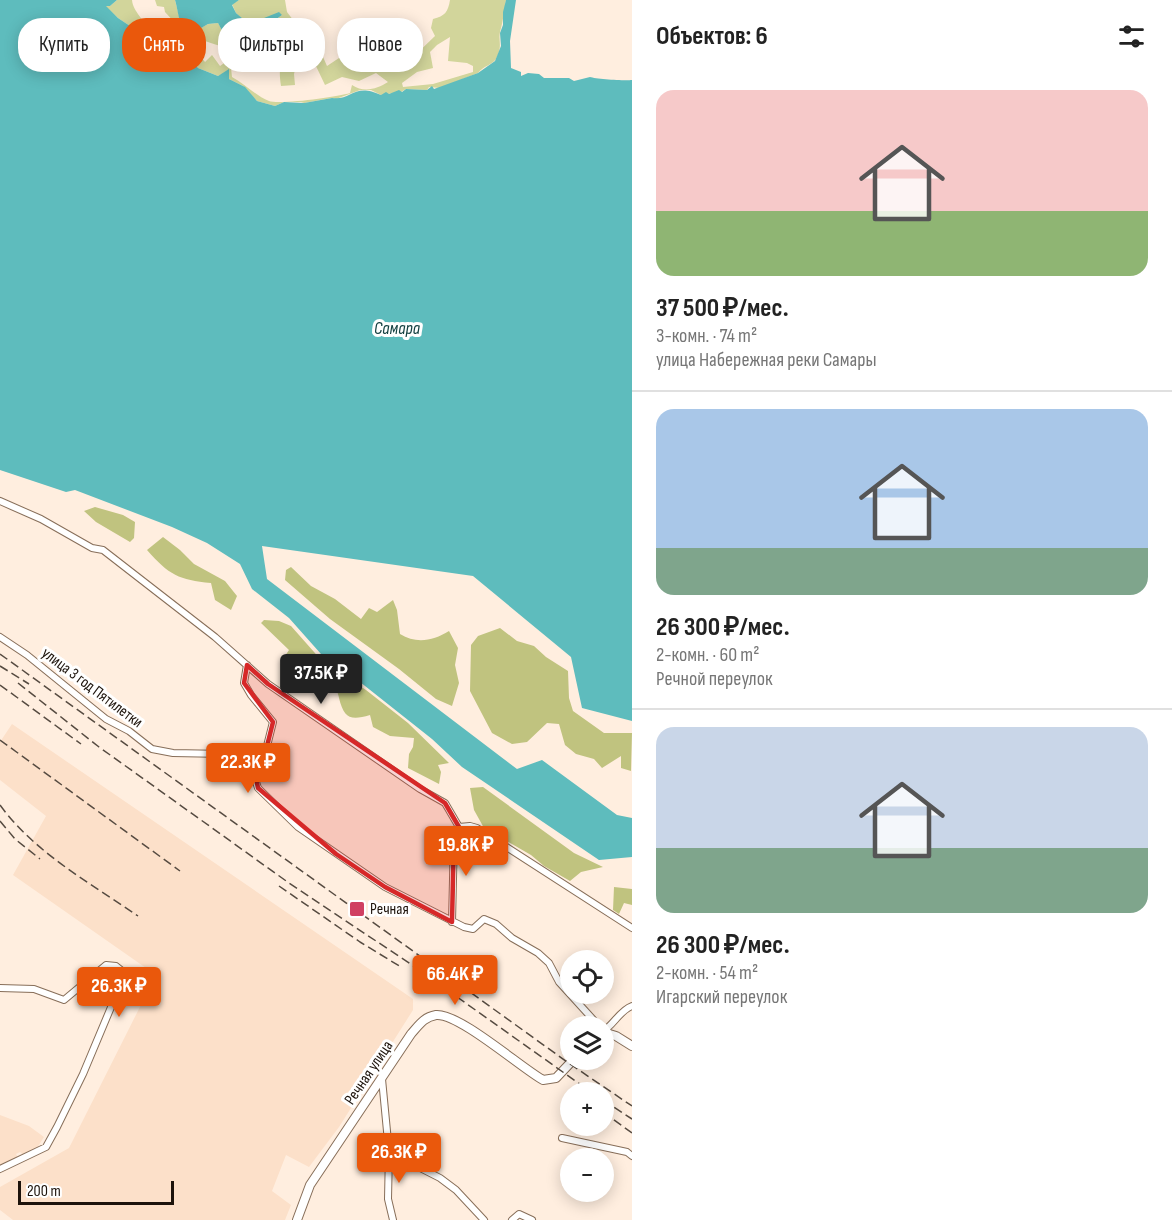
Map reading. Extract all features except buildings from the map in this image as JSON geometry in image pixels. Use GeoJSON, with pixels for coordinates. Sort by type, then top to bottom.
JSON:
{"type":"FeatureCollection","features":[{"type":"Feature","properties":{"kind":"street"},"geometry":{"type":"LineString","coordinates":[[0,501],[41,519],[92,548],[103,550],[144,580],[268,684],[420,789],[445,803],[459,827]]}},
{"type":"Feature","properties":{"kind":"street","name":"улица 3 год Пятилетки"},"geometry":{"type":"LineString","coordinates":[[0,637],[106,719],[129,731],[152,749],[172,753],[225,754],[246,762],[255,773],[258,788],[298,827],[385,887],[452,922],[473,929],[484,919],[496,924],[549,963],[559,982],[589,1016]]}},
{"type":"Feature","properties":{"kind":"street"},"geometry":{"type":"LineString","coordinates":[[247,665],[244,683],[273,722],[263,762],[255,773]]}},
{"type":"Feature","properties":{"kind":"street"},"geometry":{"type":"LineString","coordinates":[[452,922],[454,836],[459,827]]}},
{"type":"Feature","properties":{"kind":"street"},"geometry":{"type":"LineString","coordinates":[[459,827],[477,828],[632,928]]}},
{"type":"Feature","properties":{"kind":"street"},"geometry":{"type":"LineString","coordinates":[[0,988],[34,989],[64,1000],[106,965],[116,966],[121,970],[122,981],[83,1074],[45,1147],[0,1168]]}},
{"type":"Feature","properties":{"kind":"street"},"geometry":{"type":"LineString","coordinates":[[614,1019],[632,1006]]}},
{"type":"Feature","properties":{"kind":"street","name":"Речная улица"},"geometry":{"type":"LineString","coordinates":[[297,1220],[310,1185],[424,1019],[438,1015],[459,1022],[543,1080],[553,1080],[565,1070]]}},
{"type":"Feature","properties":{"kind":"street"},"geometry":{"type":"LineString","coordinates":[[614,1036],[632,1046]]}},
{"type":"Feature","properties":{"kind":"street"},"geometry":{"type":"LineString","coordinates":[[382,1078],[389,1152],[387,1196],[393,1220]]}},
{"type":"Feature","properties":{"kind":"street"},"geometry":{"type":"LineString","coordinates":[[562,1138],[627,1152],[632,1156]]}},
{"type":"Feature","properties":{"kind":"street"},"geometry":{"type":"LineString","coordinates":[[389,1152],[440,1178],[456,1190],[484,1220]]}},
{"type":"Feature","properties":{"kind":"street"},"geometry":{"type":"LineString","coordinates":[[512,1220],[519,1214],[532,1220]]}},
{"type":"Feature","properties":{"kind":"highlighted area"},"geometry":{"type":"Polygon","coordinates":[[[247,665],[268,684],[445,803],[459,827],[454,836],[452,922],[385,887],[336,854],[258,788],[255,773],[263,762],[273,722],[244,683],[247,665]]]}},
{"type":"Feature","properties":{"kind":"shaded area"},"geometry":{"type":"Polygon","coordinates":[[[12,724],[413,999],[413,1010],[339,1127],[309,1167],[286,1155],[272,1191],[291,1205],[285,1220],[13,1220],[0,1210],[0,1187],[69,1148],[156,975],[13,875],[46,816],[0,780],[0,742],[12,724]]]}},
{"type":"Feature","properties":{"kind":"shaded area"},"geometry":{"type":"Polygon","coordinates":[[[0,1115],[29,1126],[44,1137],[37,1148],[25,1156],[20,1152],[16,1154],[18,1158],[0,1167],[0,1115]]]}},
{"type":"Feature","properties":{"kind":"green space"},"geometry":{"type":"Polygon","coordinates":[[[117,0],[132,0],[141,18],[122,18],[122,21],[105,6],[110,6],[117,0]]]}},
{"type":"Feature","properties":{"kind":"green space"},"geometry":{"type":"Polygon","coordinates":[[[155,0],[175,0],[180,18],[171,18],[164,7],[157,6],[155,0]]]}},
{"type":"Feature","properties":{"kind":"green space"},"geometry":{"type":"Polygon","coordinates":[[[239,0],[285,0],[287,12],[292,18],[278,18],[282,15],[271,18],[241,18],[232,4],[239,0]]]}},
{"type":"Feature","properties":{"kind":"green space"},"geometry":{"type":"Polygon","coordinates":[[[450,0],[506,0],[498,54],[494,61],[478,73],[440,88],[406,89],[381,95],[371,90],[360,90],[336,99],[304,103],[284,102],[343,95],[350,93],[352,85],[361,89],[370,89],[388,82],[376,73],[359,81],[342,77],[325,85],[319,72],[325,72],[325,61],[327,66],[337,59],[337,72],[417,72],[402,83],[403,87],[433,84],[473,72],[473,66],[467,63],[448,61],[450,37],[430,52],[433,68],[423,70],[423,48],[435,36],[431,28],[433,19],[445,13],[450,0]]]}},
{"type":"Feature","properties":{"kind":"green space"},"geometry":{"type":"Polygon","coordinates":[[[218,23],[218,45],[206,42],[206,25],[218,23]]]}},
{"type":"Feature","properties":{"kind":"green space"},"geometry":{"type":"Polygon","coordinates":[[[212,55],[218,63],[218,72],[227,72],[218,76],[206,71],[206,61],[212,55]]]}},
{"type":"Feature","properties":{"kind":"green space"},"geometry":{"type":"Polygon","coordinates":[[[227,72],[231,72],[232,77],[264,99],[284,102],[275,106],[257,101],[243,86],[227,78],[227,72]]]}},
{"type":"Feature","properties":{"kind":"green space"},"geometry":{"type":"Polygon","coordinates":[[[294,72],[295,85],[281,86],[280,73],[294,72]]]}},
{"type":"Feature","properties":{"kind":"green space"},"geometry":{"type":"Polygon","coordinates":[[[95,507],[123,515],[135,522],[134,538],[130,542],[96,522],[84,511],[95,507]]]}},
{"type":"Feature","properties":{"kind":"green space"},"geometry":{"type":"Polygon","coordinates":[[[163,537],[194,564],[225,581],[237,596],[231,610],[215,600],[211,583],[175,575],[147,550],[163,537]]]}},
{"type":"Feature","properties":{"kind":"green space"},"geometry":{"type":"Polygon","coordinates":[[[291,567],[311,586],[335,599],[361,619],[369,608],[377,612],[393,600],[397,610],[400,634],[412,639],[424,640],[449,631],[458,648],[455,665],[459,683],[452,706],[436,699],[330,619],[285,580],[286,570],[291,567]]]}},
{"type":"Feature","properties":{"kind":"green space"},"geometry":{"type":"Polygon","coordinates":[[[264,620],[279,621],[291,626],[322,661],[366,690],[408,723],[449,763],[438,765],[441,772],[439,784],[408,768],[414,738],[390,736],[373,727],[370,715],[353,718],[346,714],[335,688],[317,685],[319,676],[316,666],[301,682],[286,676],[281,665],[289,650],[261,623],[264,620]]]}},
{"type":"Feature","properties":{"kind":"green space"},"geometry":{"type":"Polygon","coordinates":[[[500,628],[517,641],[534,646],[568,671],[569,698],[573,711],[604,733],[632,733],[631,771],[621,768],[621,756],[602,768],[594,759],[576,754],[565,745],[559,724],[547,723],[527,742],[512,744],[492,733],[470,691],[471,645],[478,636],[500,628]]]}},
{"type":"Feature","properties":{"kind":"green space"},"geometry":{"type":"Polygon","coordinates":[[[483,787],[574,853],[603,867],[581,872],[570,881],[484,828],[474,810],[470,788],[483,787]]]}},
{"type":"Feature","properties":{"kind":"green space"},"geometry":{"type":"Polygon","coordinates":[[[614,887],[632,889],[632,905],[624,903],[619,914],[613,910],[614,887]]]}},
{"type":"Feature","properties":{"kind":"water","name":"Самара"},"geometry":{"type":"Polygon","coordinates":[[[0,0],[117,0],[110,6],[106,6],[122,21],[122,72],[206,71],[218,76],[229,72],[229,79],[245,87],[257,101],[275,106],[284,102],[304,103],[344,97],[365,90],[381,95],[399,90],[402,92],[406,89],[427,90],[432,86],[434,89],[478,73],[495,61],[501,46],[500,33],[506,0],[516,0],[510,41],[511,68],[521,72],[521,76],[528,73],[539,74],[544,78],[569,78],[574,81],[590,77],[632,80],[632,721],[582,708],[571,657],[473,576],[262,546],[267,579],[517,769],[542,760],[617,815],[632,818],[632,857],[599,860],[462,767],[432,739],[360,682],[329,663],[289,618],[252,589],[240,564],[207,543],[172,527],[75,490],[66,492],[0,470],[0,0]]]}},
{"type":"Feature","properties":{"kind":"water"},"geometry":{"type":"Polygon","coordinates":[[[175,0],[239,0],[232,5],[242,18],[218,18],[218,23],[206,25],[206,18],[180,18],[175,0]]]}},
{"type":"Feature","properties":{"kind":"water"},"geometry":{"type":"Polygon","coordinates":[[[279,12],[282,15],[278,18],[264,18],[279,12]]]}},
{"type":"Feature","properties":{"kind":"railway"},"geometry":{"type":"LineString","coordinates":[[0,654],[570,1064],[632,1106]]}},
{"type":"Feature","properties":{"kind":"railway"},"geometry":{"type":"LineString","coordinates":[[0,666],[29,684]]}},
{"type":"Feature","properties":{"kind":"railway"},"geometry":{"type":"LineString","coordinates":[[18,683],[99,747],[289,883],[412,965],[577,1082]]}},
{"type":"Feature","properties":{"kind":"railway"},"geometry":{"type":"LineString","coordinates":[[0,685],[81,744]]}},
{"type":"Feature","properties":{"kind":"railway"},"geometry":{"type":"LineString","coordinates":[[0,740],[180,871]]}},
{"type":"Feature","properties":{"kind":"railway"},"geometry":{"type":"LineString","coordinates":[[0,805],[46,853],[138,916]]}},
{"type":"Feature","properties":{"kind":"railway"},"geometry":{"type":"LineString","coordinates":[[0,821],[15,839],[40,859]]}},
{"type":"Feature","properties":{"kind":"railway"},"geometry":{"type":"LineString","coordinates":[[279,886],[360,942],[401,967]]}},
{"type":"Feature","properties":{"kind":"railway"},"geometry":{"type":"LineString","coordinates":[[614,1107],[632,1119]]}},
{"type":"Feature","properties":{"kind":"railway"},"geometry":{"type":"LineString","coordinates":[[614,1120],[632,1133]]}},
{"type":"Feature","properties":{"kind":"place","name":"Речная"},"geometry":{"type":"Point","coordinates":[357,909]}}]}
